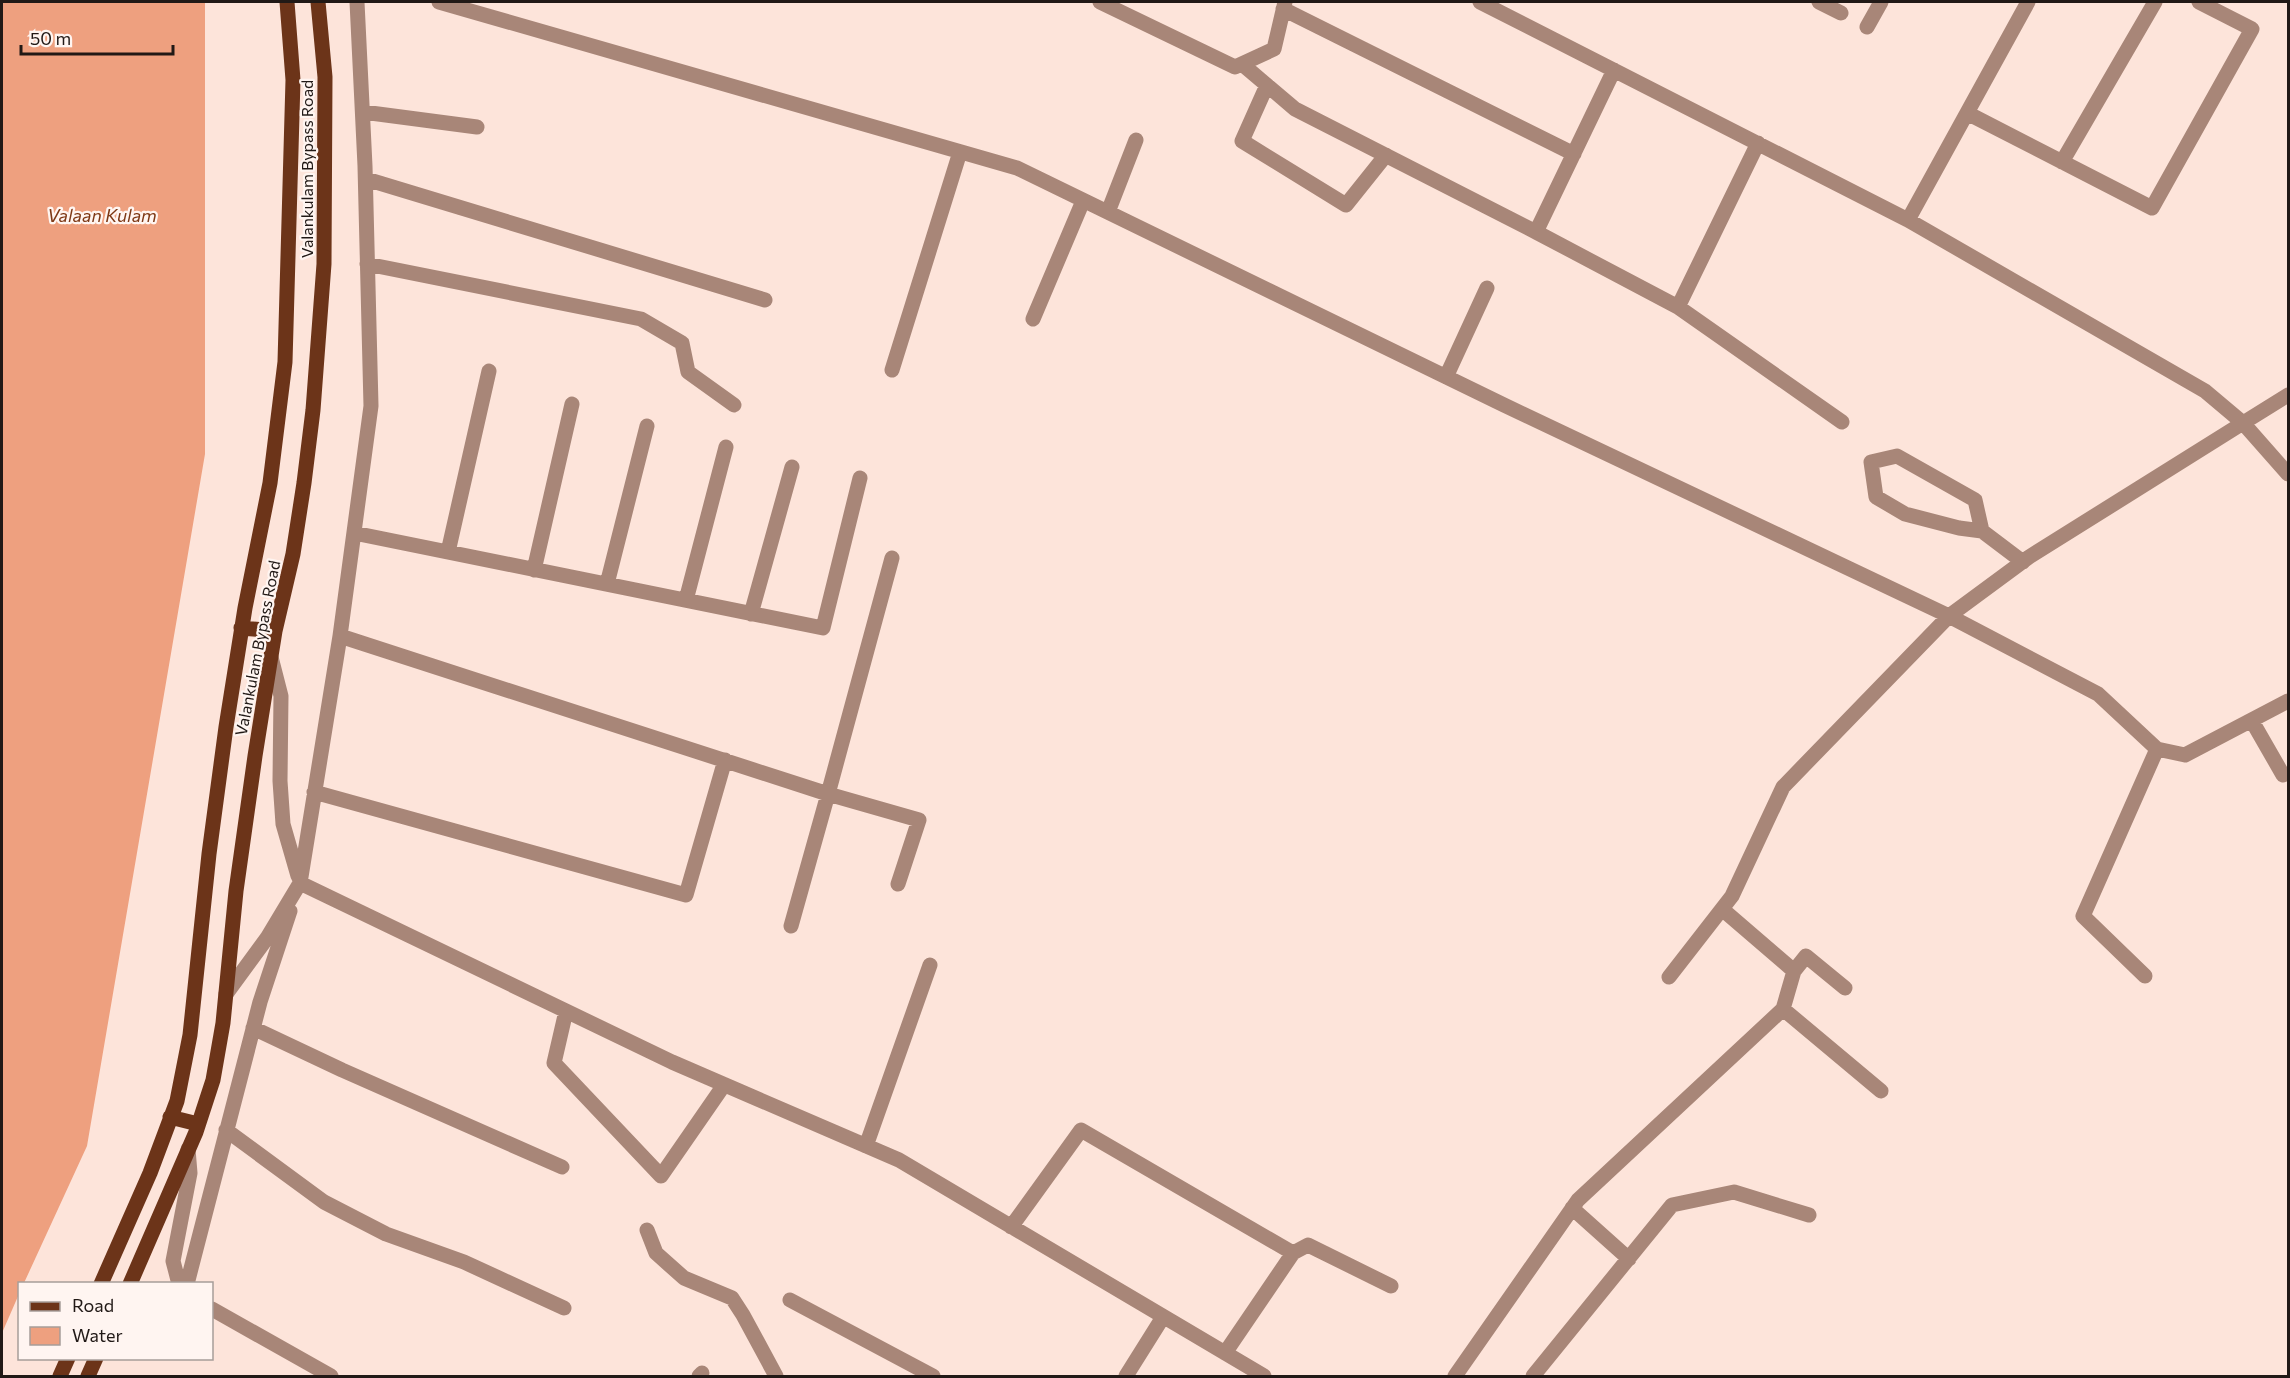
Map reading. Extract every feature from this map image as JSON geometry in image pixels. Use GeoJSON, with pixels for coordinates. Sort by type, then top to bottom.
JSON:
{"type":"FeatureCollection","features":[{"type":"Feature","properties":{"kind":"main road","name":"Valankulam Bypass Road"},"geometry":{"type":"LineString","coordinates":[[102,1282],[150,1173],[177,1101],[190,1035],[209,854],[241,628],[270,483],[285,362],[293,80],[287,2]]}},
{"type":"Feature","properties":{"kind":"main road","name":"Valankulam Bypass Road"},"geometry":{"type":"LineString","coordinates":[[131,1282],[189,1149],[213,1080],[223,1023],[238,879],[255,756],[275,631],[292,554],[304,483],[314,410],[323,287],[325,77],[318,2]]}},
{"type":"Feature","properties":{"kind":"main road"},"geometry":{"type":"LineString","coordinates":[[241,628],[275,631]]}},
{"type":"Feature","properties":{"kind":"main road"},"geometry":{"type":"LineString","coordinates":[[170,1117],[198,1124]]}},
{"type":"Feature","properties":{"kind":"main road"},"geometry":{"type":"LineString","coordinates":[[60,1377],[68,1360]]}},
{"type":"Feature","properties":{"kind":"main road"},"geometry":{"type":"LineString","coordinates":[[88,1377],[96,1360]]}},
{"type":"Feature","properties":{"kind":"street"},"geometry":{"type":"LineString","coordinates":[[188,1282],[253,1028],[300,883],[340,636],[371,406],[366,179],[357,2]]}},
{"type":"Feature","properties":{"kind":"street"},"geometry":{"type":"LineString","coordinates":[[439,2],[1017,168],[1949,616],[2098,694],[2157,749],[2185,755],[2289,701]]}},
{"type":"Feature","properties":{"kind":"street"},"geometry":{"type":"LineString","coordinates":[[1100,2],[1235,68],[1274,49],[1284,5],[1574,154]]}},
{"type":"Feature","properties":{"kind":"street"},"geometry":{"type":"LineString","coordinates":[[1480,2],[1908,220],[2205,391],[2243,423],[2289,474]]}},
{"type":"Feature","properties":{"kind":"street"},"geometry":{"type":"LineString","coordinates":[[1819,2],[1841,13]]}},
{"type":"Feature","properties":{"kind":"street"},"geometry":{"type":"LineString","coordinates":[[1867,27],[1881,2]]}},
{"type":"Feature","properties":{"kind":"street"},"geometry":{"type":"LineString","coordinates":[[1908,220],[2028,2]]}},
{"type":"Feature","properties":{"kind":"street"},"geometry":{"type":"LineString","coordinates":[[2062,162],[2155,2]]}},
{"type":"Feature","properties":{"kind":"street"},"geometry":{"type":"LineString","coordinates":[[1967,113],[2152,208],[2252,29],[2199,2]]}},
{"type":"Feature","properties":{"kind":"street"},"geometry":{"type":"LineString","coordinates":[[1242,64],[1295,109],[1678,307],[1842,422]]}},
{"type":"Feature","properties":{"kind":"street"},"geometry":{"type":"LineString","coordinates":[[1536,232],[1614,70]]}},
{"type":"Feature","properties":{"kind":"street"},"geometry":{"type":"LineString","coordinates":[[1267,85],[1242,141],[1346,205],[1386,155]]}},
{"type":"Feature","properties":{"kind":"street"},"geometry":{"type":"LineString","coordinates":[[363,112],[477,127]]}},
{"type":"Feature","properties":{"kind":"street"},"geometry":{"type":"LineString","coordinates":[[1108,212],[1136,140]]}},
{"type":"Feature","properties":{"kind":"street"},"geometry":{"type":"LineString","coordinates":[[1678,307],[1758,143]]}},
{"type":"Feature","properties":{"kind":"street"},"geometry":{"type":"LineString","coordinates":[[892,370],[960,152]]}},
{"type":"Feature","properties":{"kind":"street"},"geometry":{"type":"LineString","coordinates":[[366,179],[765,300]]}},
{"type":"Feature","properties":{"kind":"street"},"geometry":{"type":"LineString","coordinates":[[1033,319],[1083,201]]}},
{"type":"Feature","properties":{"kind":"street"},"geometry":{"type":"LineString","coordinates":[[367,264],[641,319],[682,343],[688,372],[734,405]]}},
{"type":"Feature","properties":{"kind":"street"},"geometry":{"type":"LineString","coordinates":[[1446,376],[1488,288]]}},
{"type":"Feature","properties":{"kind":"street"},"geometry":{"type":"LineString","coordinates":[[448,552],[489,371]]}},
{"type":"Feature","properties":{"kind":"street"},"geometry":{"type":"LineString","coordinates":[[1669,976],[1732,896],[1783,787],[1949,616],[2023,562],[2289,394]]}},
{"type":"Feature","properties":{"kind":"street"},"geometry":{"type":"LineString","coordinates":[[534,570],[572,404]]}},
{"type":"Feature","properties":{"kind":"street"},"geometry":{"type":"LineString","coordinates":[[607,585],[647,426]]}},
{"type":"Feature","properties":{"kind":"street"},"geometry":{"type":"LineString","coordinates":[[686,600],[726,447]]}},
{"type":"Feature","properties":{"kind":"street"},"geometry":{"type":"LineString","coordinates":[[1982,531],[1975,500],[1897,456],[1871,462],[1876,496],[1905,514],[1959,528],[1982,531],[2023,562]]}},
{"type":"Feature","properties":{"kind":"street"},"geometry":{"type":"LineString","coordinates":[[751,614],[792,466]]}},
{"type":"Feature","properties":{"kind":"street"},"geometry":{"type":"LineString","coordinates":[[354,533],[823,628],[860,478]]}},
{"type":"Feature","properties":{"kind":"street"},"geometry":{"type":"LineString","coordinates":[[791,926],[892,558]]}},
{"type":"Feature","properties":{"kind":"street"},"geometry":{"type":"LineString","coordinates":[[340,636],[828,794],[919,820],[897,884]]}},
{"type":"Feature","properties":{"kind":"street"},"geometry":{"type":"LineString","coordinates":[[226,994],[267,938],[300,883],[283,824],[280,781],[281,696],[271,657]]}},
{"type":"Feature","properties":{"kind":"street"},"geometry":{"type":"LineString","coordinates":[[2252,721],[2283,775]]}},
{"type":"Feature","properties":{"kind":"street"},"geometry":{"type":"LineString","coordinates":[[2145,976],[2083,916],[2157,749]]}},
{"type":"Feature","properties":{"kind":"street"},"geometry":{"type":"LineString","coordinates":[[314,792],[686,895],[725,760]]}},
{"type":"Feature","properties":{"kind":"street"},"geometry":{"type":"LineString","coordinates":[[300,883],[672,1062],[899,1160],[1264,1377]]}},
{"type":"Feature","properties":{"kind":"street"},"geometry":{"type":"LineString","coordinates":[[1722,909],[1794,971]]}},
{"type":"Feature","properties":{"kind":"street"},"geometry":{"type":"LineString","coordinates":[[1455,1377],[1578,1200],[1783,1009],[1794,971],[1806,956],[1845,988]]}},
{"type":"Feature","properties":{"kind":"street"},"geometry":{"type":"LineString","coordinates":[[866,1146],[930,965]]}},
{"type":"Feature","properties":{"kind":"street"},"geometry":{"type":"LineString","coordinates":[[1783,1009],[1881,1090]]}},
{"type":"Feature","properties":{"kind":"street"},"geometry":{"type":"LineString","coordinates":[[566,1011],[554,1063],[661,1176],[724,1085]]}},
{"type":"Feature","properties":{"kind":"street"},"geometry":{"type":"LineString","coordinates":[[253,1028],[562,1167]]}},
{"type":"Feature","properties":{"kind":"street"},"geometry":{"type":"LineString","coordinates":[[226,1130],[335,1207],[386,1234],[464,1262],[564,1308]]}},
{"type":"Feature","properties":{"kind":"street"},"geometry":{"type":"LineString","coordinates":[[1011,1227],[1081,1130],[1293,1253]]}},
{"type":"Feature","properties":{"kind":"street"},"geometry":{"type":"LineString","coordinates":[[178,1282],[173,1261],[190,1173],[189,1149]]}},
{"type":"Feature","properties":{"kind":"street"},"geometry":{"type":"LineString","coordinates":[[1533,1377],[1672,1205],[1734,1192],[1809,1215]]}},
{"type":"Feature","properties":{"kind":"street"},"geometry":{"type":"LineString","coordinates":[[1572,1208],[1629,1259]]}},
{"type":"Feature","properties":{"kind":"street"},"geometry":{"type":"LineString","coordinates":[[647,1230],[656,1253],[684,1278],[732,1298],[744,1315],[776,1377]]}},
{"type":"Feature","properties":{"kind":"street"},"geometry":{"type":"LineString","coordinates":[[1225,1353],[1293,1253],[1308,1245],[1391,1286]]}},
{"type":"Feature","properties":{"kind":"street"},"geometry":{"type":"LineString","coordinates":[[790,1300],[933,1377]]}},
{"type":"Feature","properties":{"kind":"street"},"geometry":{"type":"LineString","coordinates":[[213,1310],[331,1377]]}},
{"type":"Feature","properties":{"kind":"street"},"geometry":{"type":"LineString","coordinates":[[1126,1377],[1163,1317]]}},
{"type":"Feature","properties":{"kind":"water","name":"Valaan Kulam"},"geometry":{"type":"Polygon","coordinates":[[[2,2],[205,2],[205,454],[87,1146],[24,1282],[18,1282],[18,1296],[2,1333],[2,2]]]}}]}
